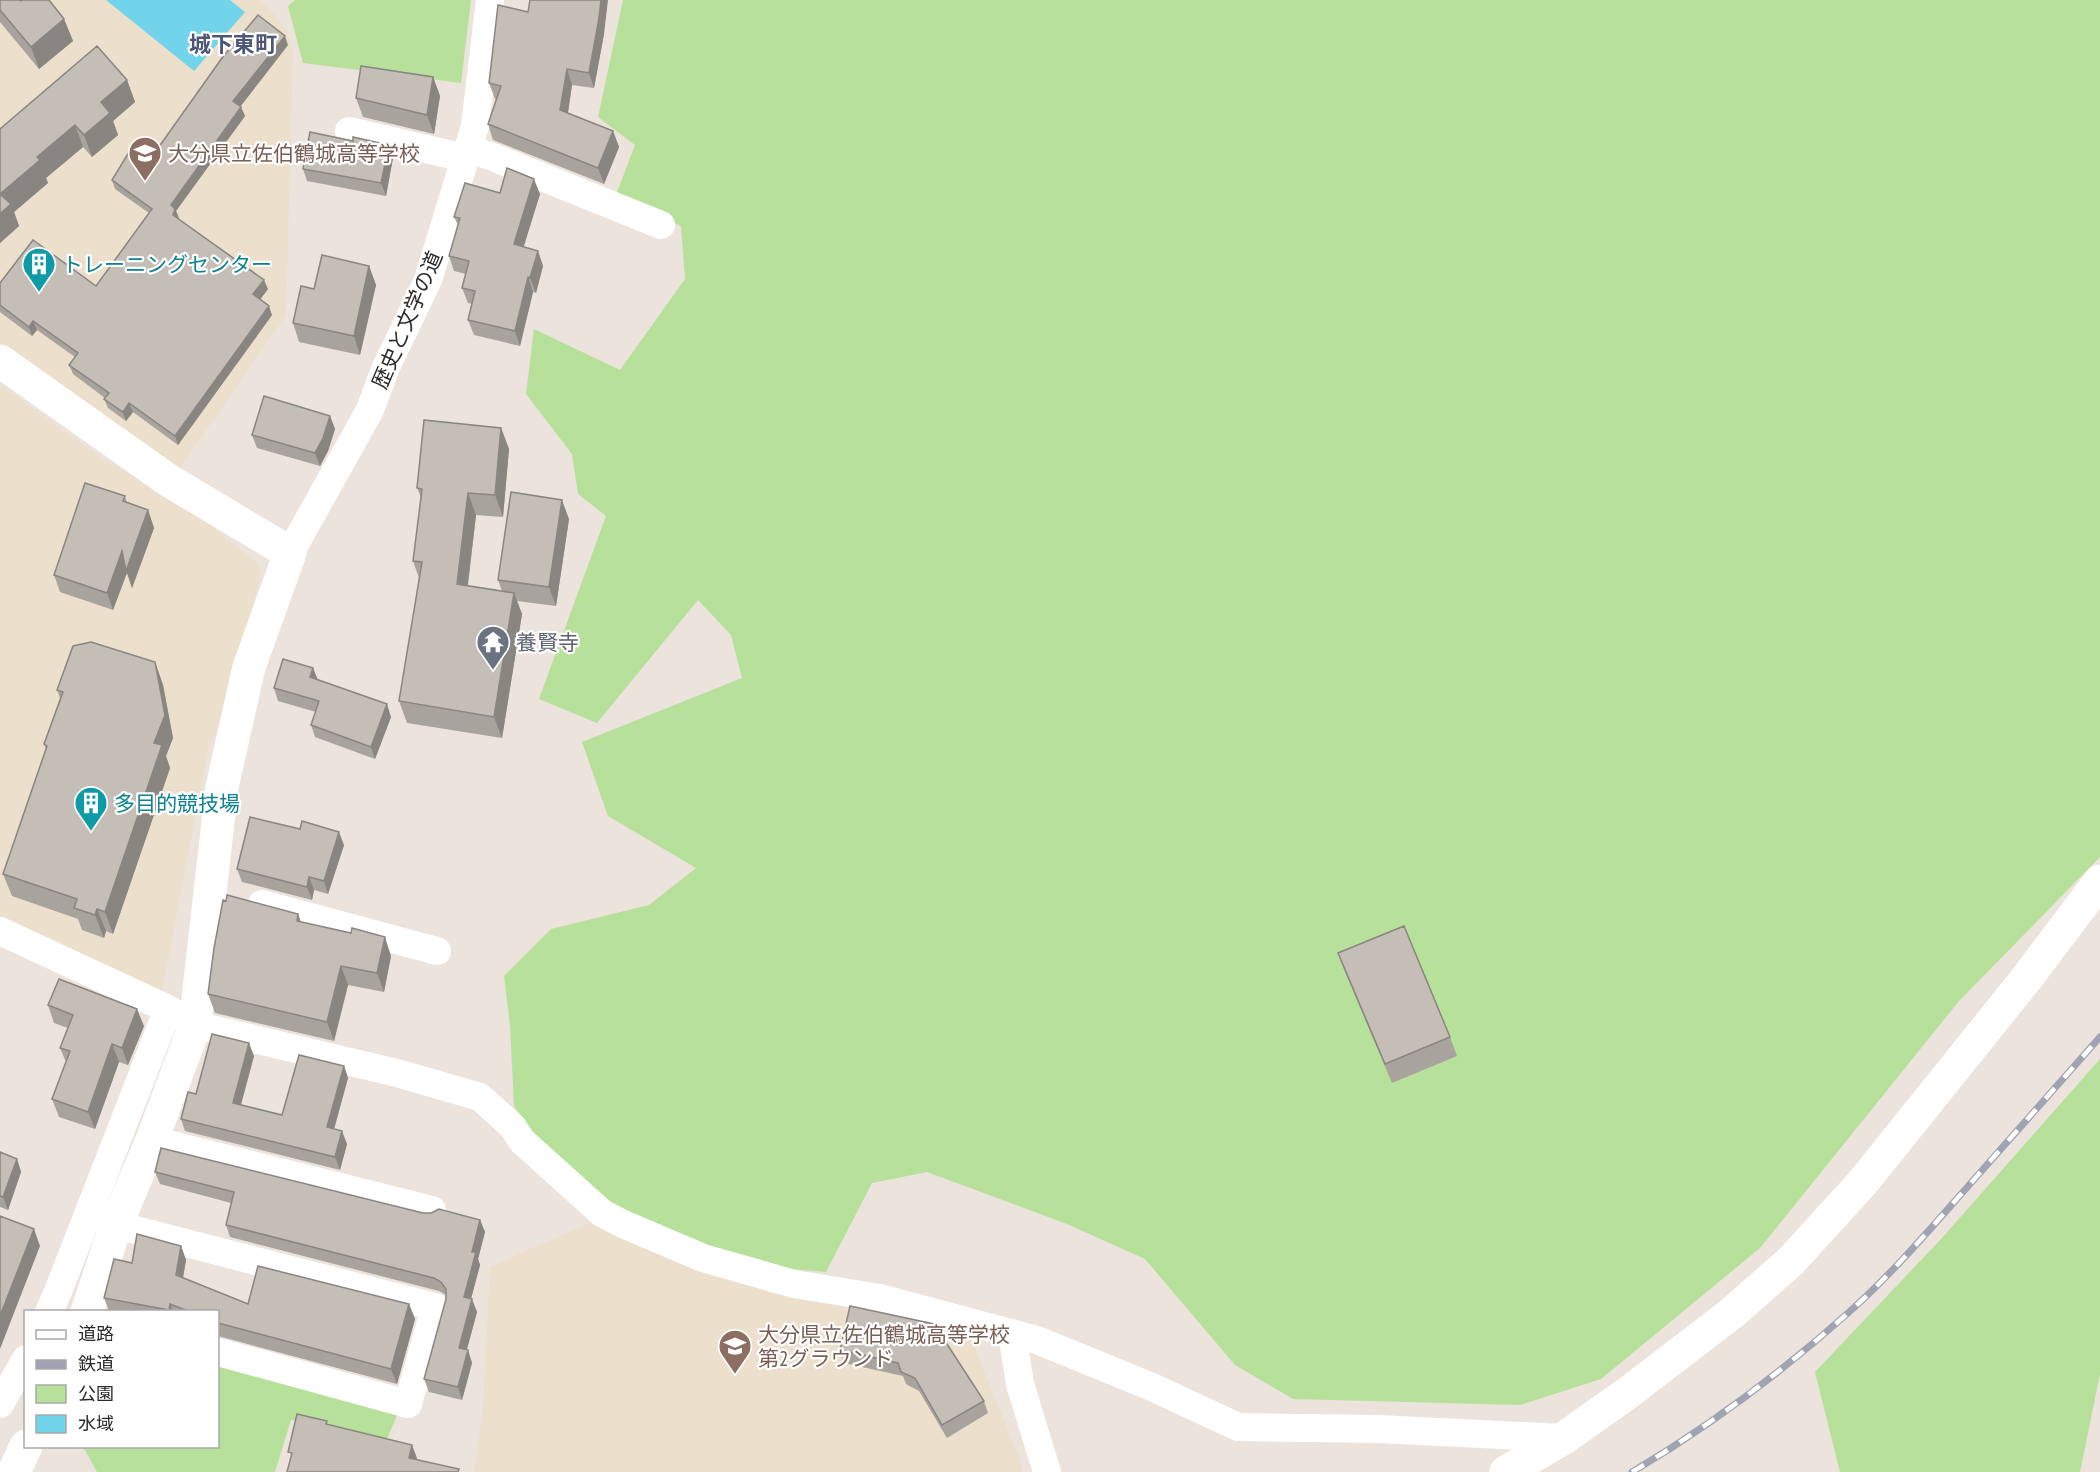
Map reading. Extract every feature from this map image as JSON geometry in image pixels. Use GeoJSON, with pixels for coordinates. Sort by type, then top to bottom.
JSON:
{"type":"FeatureCollection","features":[{"type":"Feature","properties":{"kind":"street","name":"歴史と文学の道"},"geometry":{"type":"LineString","coordinates":[[290,553],[370,410],[386,366],[428,280],[474,126],[490,0]]}},
{"type":"Feature","properties":{"kind":"street"},"geometry":{"type":"LineString","coordinates":[[349,131],[493,157],[662,225]]}},
{"type":"Feature","properties":{"kind":"street"},"geometry":{"type":"LineString","coordinates":[[0,361],[168,480],[290,553],[249,667],[222,787],[210,890],[152,1140],[117,1225],[87,1310]]}},
{"type":"Feature","properties":{"kind":"street"},"geometry":{"type":"LineString","coordinates":[[1506,1472],[1564,1438],[1625,1395],[1732,1313],[1791,1261],[1863,1182],[2026,979],[2100,881]]}},
{"type":"Feature","properties":{"kind":"street"},"geometry":{"type":"LineString","coordinates":[[210,890],[437,951]]}},
{"type":"Feature","properties":{"kind":"street"},"geometry":{"type":"LineString","coordinates":[[0,931],[182,1017],[480,1097],[513,1126],[522,1141],[602,1213],[703,1258],[794,1284],[880,1298],[1037,1340],[1152,1387],[1238,1427],[1379,1429],[1491,1426],[1564,1438]]}},
{"type":"Feature","properties":{"kind":"street"},"geometry":{"type":"LineString","coordinates":[[49,1310],[182,1017]]}},
{"type":"Feature","properties":{"kind":"street"},"geometry":{"type":"LineString","coordinates":[[152,1140],[432,1210]]}},
{"type":"Feature","properties":{"kind":"street"},"geometry":{"type":"LineString","coordinates":[[117,1225],[435,1307],[408,1404],[219,1352]]}},
{"type":"Feature","properties":{"kind":"street"},"geometry":{"type":"LineString","coordinates":[[1012,1333],[1020,1384],[1047,1472]]}},
{"type":"Feature","properties":{"kind":"street"},"geometry":{"type":"LineString","coordinates":[[0,1404],[24,1362]]}},
{"type":"Feature","properties":{"kind":"street"},"geometry":{"type":"LineString","coordinates":[[14,1472],[25,1448]]}},
{"type":"Feature","properties":{"kind":"shaded area","name":"大分県立佐伯鶴城高等学校"},"geometry":{"type":"Polygon","coordinates":[[[0,0],[260,0],[287,32],[293,50],[286,315],[180,468],[0,347],[0,0]]]}},
{"type":"Feature","properties":{"kind":"shaded area"},"geometry":{"type":"Polygon","coordinates":[[[0,385],[98,455],[208,524],[257,563],[260,570],[261,575],[218,730],[209,746],[161,995],[0,919],[0,385]]]}},
{"type":"Feature","properties":{"kind":"shaded area","name":"大分県立佐伯鶴城高等学校 第2グラウンド"},"geometry":{"type":"Polygon","coordinates":[[[592,1222],[785,1292],[971,1339],[1023,1472],[474,1472],[483,1411],[490,1267],[592,1222]]]}},
{"type":"Feature","properties":{"kind":"green space"},"geometry":{"type":"Polygon","coordinates":[[[295,0],[471,0],[461,83],[303,63],[288,6],[295,0]]]}},
{"type":"Feature","properties":{"kind":"green space"},"geometry":{"type":"Polygon","coordinates":[[[623,0],[2100,0],[2100,857],[1959,1001],[1760,1248],[1601,1379],[1520,1405],[1293,1399],[1235,1365],[1145,1259],[1067,1224],[927,1172],[872,1183],[826,1272],[759,1266],[620,1212],[546,1151],[514,1106],[510,1025],[504,976],[551,929],[649,905],[696,868],[608,816],[582,742],[742,678],[731,635],[698,600],[597,723],[539,699],[606,516],[578,494],[572,454],[526,394],[534,329],[620,370],[685,279],[681,226],[616,195],[635,145],[598,117],[623,0]]]}},
{"type":"Feature","properties":{"kind":"green space"},"geometry":{"type":"Polygon","coordinates":[[[2100,1059],[2100,1374],[2080,1472],[1840,1472],[1815,1372],[1942,1238],[2100,1059]]]}},
{"type":"Feature","properties":{"kind":"green space"},"geometry":{"type":"Polygon","coordinates":[[[219,1364],[398,1413],[387,1439],[291,1420],[275,1472],[97,1472],[85,1450],[81,1448],[219,1448],[219,1364]]]}},
{"type":"Feature","properties":{"kind":"water"},"geometry":{"type":"Polygon","coordinates":[[[106,0],[230,0],[245,12],[194,71],[106,0]]]}},
{"type":"Feature","properties":{"kind":"building"},"geometry":{"type":"Polygon","coordinates":[[[0,0],[49,0],[64,19],[31,47],[0,10],[0,0]]]}},
{"type":"Feature","properties":{"kind":"building"},"geometry":{"type":"Polygon","coordinates":[[[530,0],[601,0],[589,73],[567,69],[560,110],[613,131],[598,168],[488,124],[501,86],[489,83],[498,5],[528,12],[530,0]]]}},
{"type":"Feature","properties":{"kind":"building"},"geometry":{"type":"Polygon","coordinates":[[[258,15],[285,36],[233,101],[241,107],[171,205],[175,209],[173,215],[264,280],[253,294],[269,306],[175,436],[129,403],[123,412],[104,399],[109,393],[69,365],[78,353],[33,321],[29,327],[0,305],[0,283],[33,240],[96,286],[152,209],[112,180],[132,147],[146,165],[222,58],[258,15]]]}},
{"type":"Feature","properties":{"kind":"building"},"geometry":{"type":"Polygon","coordinates":[[[97,46],[127,80],[101,102],[110,113],[84,135],[75,125],[37,157],[40,160],[0,194],[0,129],[97,46]]]}},
{"type":"Feature","properties":{"kind":"building"},"geometry":{"type":"Polygon","coordinates":[[[361,66],[433,77],[427,115],[356,98],[361,66]]]}},
{"type":"Feature","properties":{"kind":"building"},"geometry":{"type":"Polygon","coordinates":[[[310,132],[353,141],[353,137],[389,145],[381,183],[303,169],[310,132]]]}},
{"type":"Feature","properties":{"kind":"building"},"geometry":{"type":"Polygon","coordinates":[[[507,168],[534,179],[514,244],[538,251],[530,278],[528,277],[515,331],[468,320],[475,291],[462,288],[469,261],[449,256],[460,218],[454,217],[465,183],[500,193],[507,168]]]}},
{"type":"Feature","properties":{"kind":"building"},"geometry":{"type":"Polygon","coordinates":[[[0,194],[11,204],[0,214],[0,194]]]}},
{"type":"Feature","properties":{"kind":"building"},"geometry":{"type":"Polygon","coordinates":[[[322,255],[369,266],[354,336],[293,323],[301,286],[314,289],[322,255]]]}},
{"type":"Feature","properties":{"kind":"building"},"geometry":{"type":"Polygon","coordinates":[[[264,396],[330,416],[315,453],[252,435],[264,396]]]}},
{"type":"Feature","properties":{"kind":"building"},"geometry":{"type":"Polygon","coordinates":[[[424,420],[501,428],[495,495],[468,493],[457,584],[514,593],[494,717],[399,701],[422,562],[413,561],[422,489],[417,488],[424,420]]]}},
{"type":"Feature","properties":{"kind":"building"},"geometry":{"type":"Polygon","coordinates":[[[85,483],[125,496],[123,501],[148,510],[126,571],[122,551],[107,593],[54,575],[85,483]]]}},
{"type":"Feature","properties":{"kind":"building"},"geometry":{"type":"Polygon","coordinates":[[[511,492],[562,500],[549,587],[498,580],[511,492]]]}},
{"type":"Feature","properties":{"kind":"building"},"geometry":{"type":"Polygon","coordinates":[[[91,642],[155,662],[165,715],[154,743],[162,745],[105,912],[97,909],[95,915],[74,908],[77,899],[3,874],[47,746],[44,744],[63,692],[57,690],[73,646],[91,642]]]}},
{"type":"Feature","properties":{"kind":"building"},"geometry":{"type":"Polygon","coordinates":[[[283,659],[313,668],[310,677],[387,704],[371,747],[311,725],[319,701],[274,688],[283,659]]]}},
{"type":"Feature","properties":{"kind":"building"},"geometry":{"type":"Polygon","coordinates":[[[250,817],[300,829],[302,821],[339,832],[324,881],[309,877],[307,887],[237,869],[250,817]]]}},
{"type":"Feature","properties":{"kind":"building"},"geometry":{"type":"Polygon","coordinates":[[[227,895],[298,914],[297,921],[351,933],[352,928],[385,937],[377,973],[341,966],[327,1022],[208,994],[223,900],[226,901],[227,895]]]}},
{"type":"Feature","properties":{"kind":"building"},"geometry":{"type":"Polygon","coordinates":[[[1404,926],[1450,1037],[1385,1064],[1338,953],[1404,926]]]}},
{"type":"Feature","properties":{"kind":"building"},"geometry":{"type":"Polygon","coordinates":[[[59,979],[137,1009],[122,1048],[112,1044],[88,1112],[52,1099],[70,1051],[60,1048],[73,1015],[48,1005],[59,979]]]}},
{"type":"Feature","properties":{"kind":"building"},"geometry":{"type":"Polygon","coordinates":[[[212,1034],[249,1043],[233,1103],[282,1115],[299,1055],[344,1066],[327,1127],[342,1131],[335,1157],[181,1119],[188,1092],[196,1094],[212,1034]]]}},
{"type":"Feature","properties":{"kind":"building"},"geometry":{"type":"Polygon","coordinates":[[[161,1148],[423,1213],[431,1213],[439,1209],[480,1220],[472,1252],[476,1252],[464,1297],[472,1299],[459,1348],[468,1350],[458,1387],[424,1379],[446,1299],[446,1289],[441,1282],[434,1278],[226,1225],[234,1192],[155,1172],[161,1148]]]}},
{"type":"Feature","properties":{"kind":"building"},"geometry":{"type":"Polygon","coordinates":[[[0,1152],[17,1159],[3,1197],[0,1196],[0,1152]]]}},
{"type":"Feature","properties":{"kind":"building"},"geometry":{"type":"Polygon","coordinates":[[[0,1216],[34,1229],[0,1316],[0,1216]]]}},
{"type":"Feature","properties":{"kind":"building"},"geometry":{"type":"Polygon","coordinates":[[[137,1234],[181,1246],[176,1275],[248,1304],[258,1266],[409,1304],[391,1369],[219,1323],[219,1310],[185,1310],[170,1304],[169,1310],[104,1298],[114,1259],[132,1263],[137,1234]]]}},
{"type":"Feature","properties":{"kind":"building"},"geometry":{"type":"Polygon","coordinates":[[[850,1306],[934,1324],[984,1401],[942,1425],[915,1378],[901,1372],[898,1363],[840,1350],[850,1306]]]}},
{"type":"Feature","properties":{"kind":"building"},"geometry":{"type":"Polygon","coordinates":[[[297,1414],[327,1421],[326,1424],[412,1445],[409,1458],[459,1469],[458,1472],[287,1472],[292,1453],[288,1452],[297,1414]]]}},
{"type":"Feature","properties":{"kind":"railway"},"geometry":{"type":"LineString","coordinates":[[1632,1472],[1744,1398],[1823,1335],[1864,1298],[1926,1234],[2100,1037]]}},
{"type":"Feature","properties":{"kind":"place","name":"大分県立佐伯鶴城高等学校"},"geometry":{"type":"Point","coordinates":[145,182]}},
{"type":"Feature","properties":{"kind":"place","name":"トレーニングセンター"},"geometry":{"type":"Point","coordinates":[39,293]}},
{"type":"Feature","properties":{"kind":"place","name":"養賢寺"},"geometry":{"type":"Point","coordinates":[493,671]}},
{"type":"Feature","properties":{"kind":"place","name":"多目的競技場"},"geometry":{"type":"Point","coordinates":[91,832]}},
{"type":"Feature","properties":{"kind":"place","name":"大分県立佐伯鶴城高等学校 第2グラウンド"},"geometry":{"type":"Point","coordinates":[735,1375]}},
{"type":"Feature","properties":{"kind":"district","name":"城下東町"},"geometry":{"type":"Point","coordinates":[233,44]}}]}
